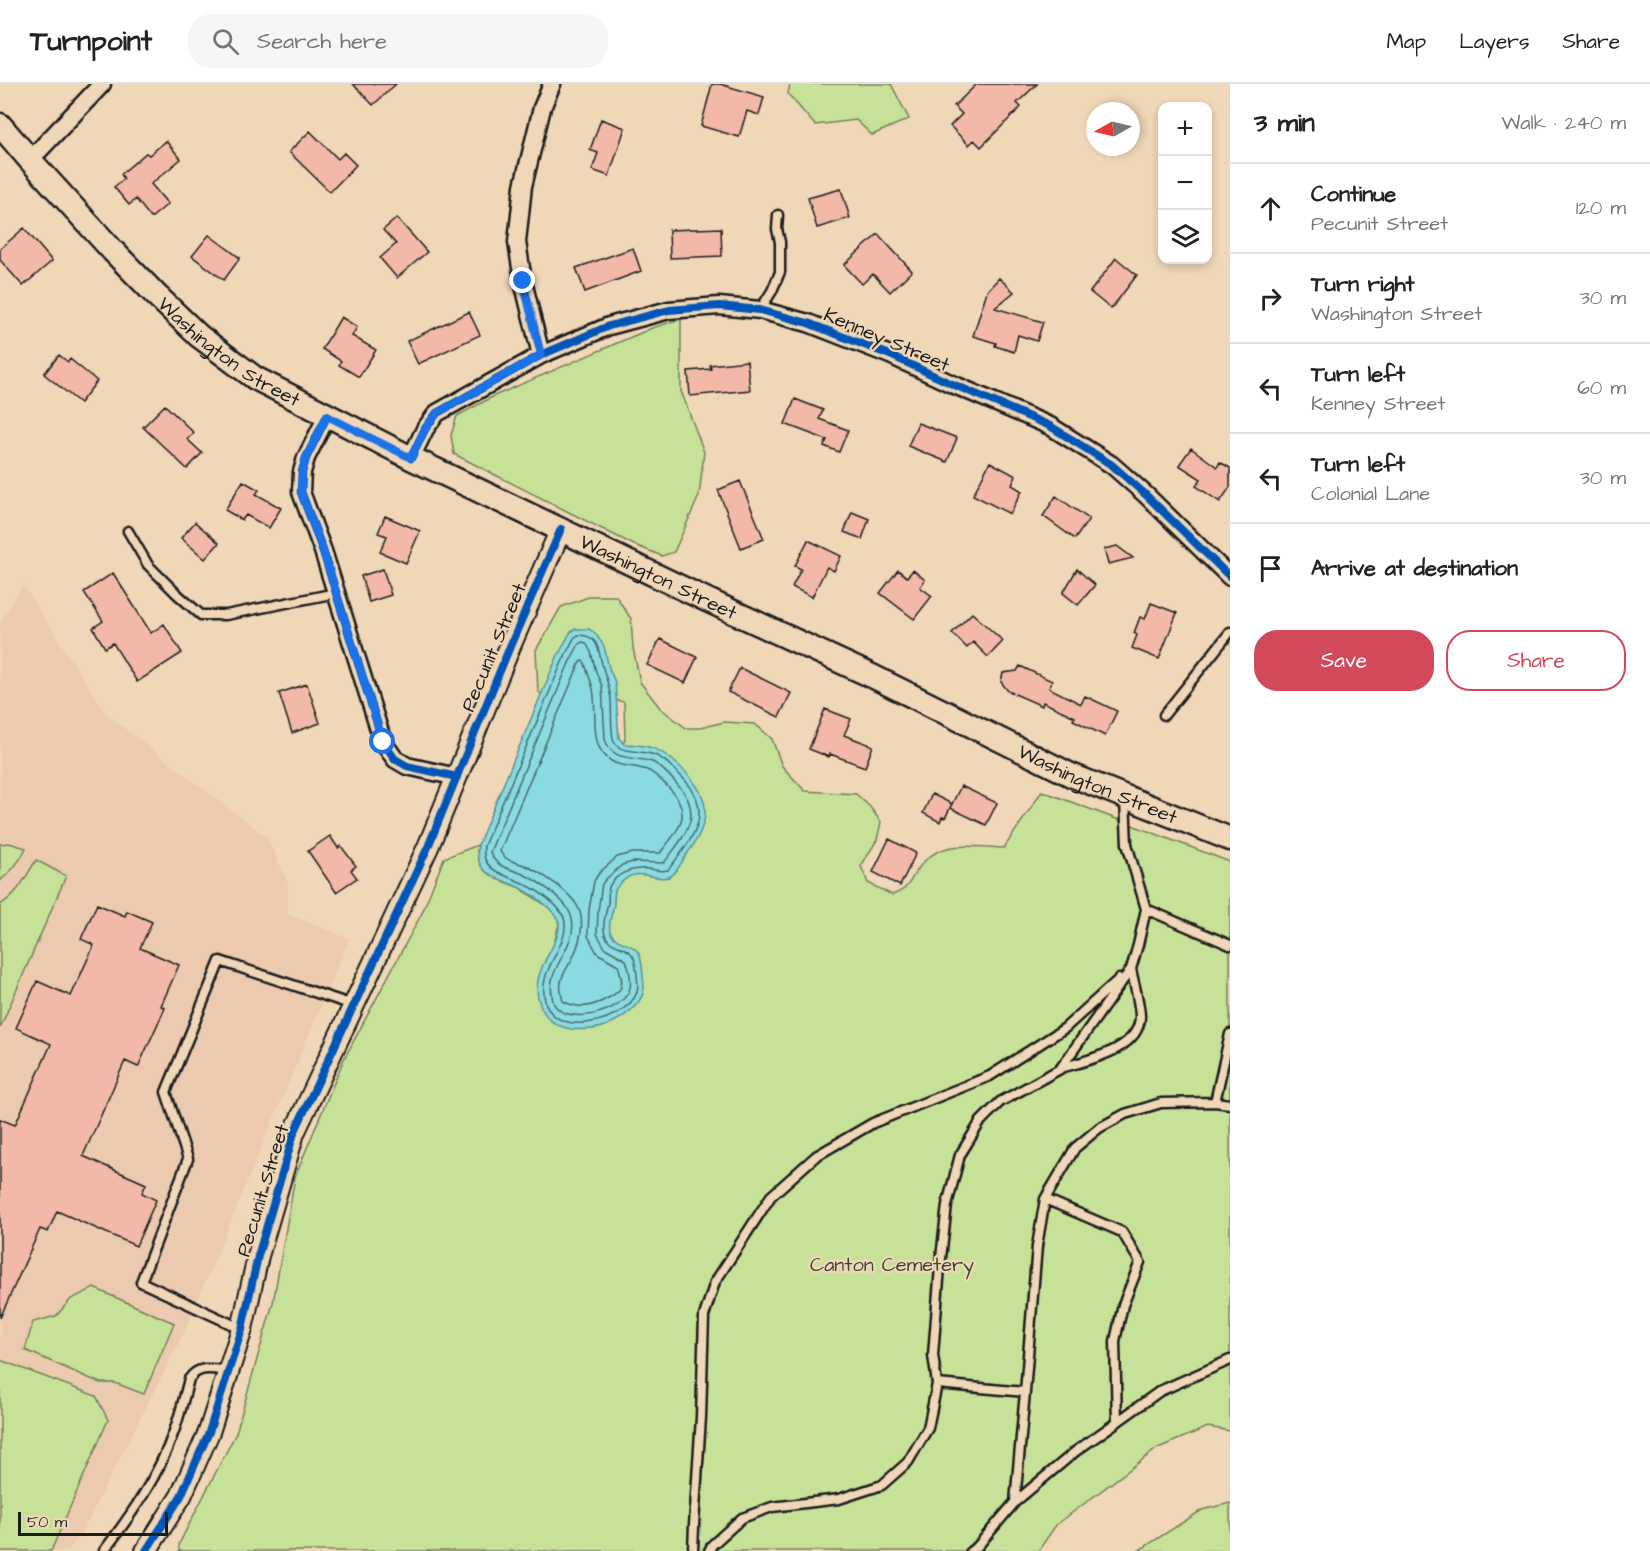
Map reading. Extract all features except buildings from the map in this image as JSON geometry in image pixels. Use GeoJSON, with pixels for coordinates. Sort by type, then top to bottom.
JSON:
{"type":"FeatureCollection","features":[{"type":"Feature","properties":{"kind":"main road","name":"Washington Street"},"geometry":{"type":"LineString","coordinates":[[0,125],[120,259],[199,336],[255,378],[411,458],[874,678],[1071,775],[1230,839]]}},
{"type":"Feature","properties":{"kind":"street"},"geometry":{"type":"LineString","coordinates":[[30,160],[102,84]]}},
{"type":"Feature","properties":{"kind":"street"},"geometry":{"type":"LineString","coordinates":[[541,355],[523,281],[517,242],[523,186],[542,108],[552,84]]}},
{"type":"Feature","properties":{"kind":"street","name":"Kenney Street"},"geometry":{"type":"LineString","coordinates":[[411,458],[425,429],[437,413],[541,355],[609,326],[669,310],[719,306],[760,310],[808,323],[890,355],[1050,426],[1112,465],[1228,571]]}},
{"type":"Feature","properties":{"kind":"street"},"geometry":{"type":"LineString","coordinates":[[327,416],[306,458],[302,472],[301,492],[323,551],[383,742],[395,759],[407,766],[457,777]]}},
{"type":"Feature","properties":{"kind":"street","name":"Pecunit Street"},"geometry":{"type":"LineString","coordinates":[[148,1550],[181,1496],[209,1432],[242,1329],[258,1256],[294,1133],[428,847],[561,529]]}},
{"type":"Feature","properties":{"kind":"lane"},"geometry":{"type":"LineString","coordinates":[[760,310],[780,272],[778,215]]}},
{"type":"Feature","properties":{"kind":"lane"},"geometry":{"type":"LineString","coordinates":[[128,531],[148,565],[201,615],[226,615],[336,593]]}},
{"type":"Feature","properties":{"kind":"lane"},"geometry":{"type":"LineString","coordinates":[[1164,714],[1230,632]]}},
{"type":"Feature","properties":{"kind":"lane"},"geometry":{"type":"LineString","coordinates":[[1060,1069],[1131,969],[1138,945],[1146,909],[1127,844],[1125,796]]}},
{"type":"Feature","properties":{"kind":"lane"},"geometry":{"type":"LineString","coordinates":[[1146,909],[1230,945]]}},
{"type":"Feature","properties":{"kind":"lane"},"geometry":{"type":"LineString","coordinates":[[242,1329],[141,1282],[188,1159],[166,1092],[220,961],[353,1005]]}},
{"type":"Feature","properties":{"kind":"lane"},"geometry":{"type":"LineString","coordinates":[[709,1551],[712,1545],[742,1518],[772,1507],[839,1499],[882,1485],[908,1462],[928,1428],[937,1384],[933,1355],[940,1267],[947,1205],[960,1155],[981,1121],[1000,1102],[1060,1069],[1112,1051],[1130,1041],[1136,1033],[1140,1014],[1131,969]]}},
{"type":"Feature","properties":{"kind":"lane"},"geometry":{"type":"LineString","coordinates":[[693,1551],[704,1316],[715,1282],[771,1196],[816,1156],[873,1123],[990,1076],[1065,1028],[1131,969]]}},
{"type":"Feature","properties":{"kind":"lane"},"geometry":{"type":"LineString","coordinates":[[1215,1102],[1230,1034]]}},
{"type":"Feature","properties":{"kind":"lane"},"geometry":{"type":"LineString","coordinates":[[1015,1502],[1037,1246],[1045,1199],[1075,1148],[1099,1128],[1125,1114],[1161,1103],[1230,1104]]}},
{"type":"Feature","properties":{"kind":"lane"},"geometry":{"type":"LineString","coordinates":[[1045,1199],[1122,1232],[1140,1262],[1123,1305],[1115,1341],[1117,1422]]}},
{"type":"Feature","properties":{"kind":"lane"},"geometry":{"type":"LineString","coordinates":[[971,1551],[1015,1502],[1076,1451],[1160,1391],[1230,1360]]}},
{"type":"Feature","properties":{"kind":"lane"},"geometry":{"type":"LineString","coordinates":[[104,1551],[134,1511],[160,1464],[173,1434],[189,1379],[194,1372],[204,1368],[228,1371]]}},
{"type":"Feature","properties":{"kind":"lane"},"geometry":{"type":"LineString","coordinates":[[937,1384],[1025,1392]]}},
{"type":"Feature","properties":{"kind":"shaded area"},"geometry":{"type":"Polygon","coordinates":[[[23,585],[107,715],[267,837],[288,883],[288,914],[349,939],[183,1335],[81,1534],[68,1551],[0,1551],[0,622],[23,585]]]}},
{"type":"Feature","properties":{"kind":"green space"},"geometry":{"type":"Polygon","coordinates":[[[790,84],[891,84],[909,119],[872,135],[856,120],[815,125],[788,94],[790,84]]]}},
{"type":"Feature","properties":{"kind":"green space"},"geometry":{"type":"Polygon","coordinates":[[[681,319],[681,391],[704,452],[699,496],[674,552],[662,556],[632,544],[454,454],[451,435],[457,416],[494,396],[652,328],[681,319]]]}},
{"type":"Feature","properties":{"kind":"green space","name":"Canton Cemetery"},"geometry":{"type":"Polygon","coordinates":[[[591,596],[616,596],[631,619],[633,648],[640,682],[660,708],[686,728],[700,728],[724,722],[755,724],[772,739],[782,766],[805,791],[856,794],[870,807],[881,822],[877,840],[861,866],[868,883],[892,895],[905,888],[926,859],[936,852],[956,846],[1004,848],[1042,791],[1230,862],[1230,1431],[1208,1427],[1158,1448],[1056,1525],[1038,1551],[179,1551],[179,1544],[236,1433],[273,1303],[295,1177],[343,1061],[422,913],[444,858],[478,845],[477,852],[496,879],[518,887],[548,907],[557,917],[559,924],[554,944],[608,778],[625,739],[624,702],[598,696],[552,705],[538,691],[536,650],[561,607],[591,596]]]}},
{"type":"Feature","properties":{"kind":"green space"},"geometry":{"type":"Polygon","coordinates":[[[9,843],[26,848],[15,866],[0,881],[0,844],[9,843]]]}},
{"type":"Feature","properties":{"kind":"green space"},"geometry":{"type":"Polygon","coordinates":[[[36,860],[66,876],[0,1028],[0,905],[16,891],[36,860]]]}},
{"type":"Feature","properties":{"kind":"green space"},"geometry":{"type":"Polygon","coordinates":[[[94,1288],[174,1323],[144,1394],[115,1383],[100,1383],[25,1350],[33,1322],[56,1316],[71,1299],[94,1288]]]}},
{"type":"Feature","properties":{"kind":"green space"},"geometry":{"type":"Polygon","coordinates":[[[0,1360],[96,1396],[108,1420],[51,1551],[0,1551],[0,1360]]]}},
{"type":"Feature","properties":{"kind":"green space"},"geometry":{"type":"Polygon","coordinates":[[[1230,1503],[1230,1551],[1138,1551],[1202,1510],[1230,1503]]]}},
{"type":"Feature","properties":{"kind":"water"},"geometry":{"type":"Polygon","coordinates":[[[575,629],[589,629],[595,633],[604,646],[615,682],[619,738],[624,744],[653,748],[665,754],[697,786],[705,807],[702,829],[678,869],[671,876],[660,878],[635,875],[623,881],[616,890],[610,931],[619,941],[632,946],[638,952],[642,963],[644,991],[638,1003],[623,1016],[612,1023],[594,1029],[571,1029],[561,1026],[553,1022],[541,1008],[537,990],[538,980],[557,936],[558,919],[535,897],[488,873],[479,862],[477,855],[478,845],[557,657],[570,633],[575,629]]]}},
{"type":"Feature","properties":{"kind":"cycle path"},"geometry":{"type":"LineString","coordinates":[[411,458],[425,429],[437,413],[541,355],[609,326],[669,310],[719,306],[760,310],[808,323],[890,355],[1050,426],[1112,465],[1230,577]]}},
{"type":"Feature","properties":{"kind":"cycle path"},"geometry":{"type":"LineString","coordinates":[[327,416],[306,458],[302,472],[301,492],[323,551],[383,742],[395,759],[407,766],[457,777]]}},
{"type":"Feature","properties":{"kind":"cycle path"},"geometry":{"type":"LineString","coordinates":[[146,1551],[181,1496],[209,1432],[242,1329],[258,1256],[294,1133],[428,847],[561,529]]}},
{"type":"Feature","properties":{"kind":"route"},"geometry":{"type":"LineString","coordinates":[[383,742],[323,551],[301,492],[302,472],[306,458],[327,416],[411,458],[425,429],[437,413],[541,355],[523,281]]}}]}
